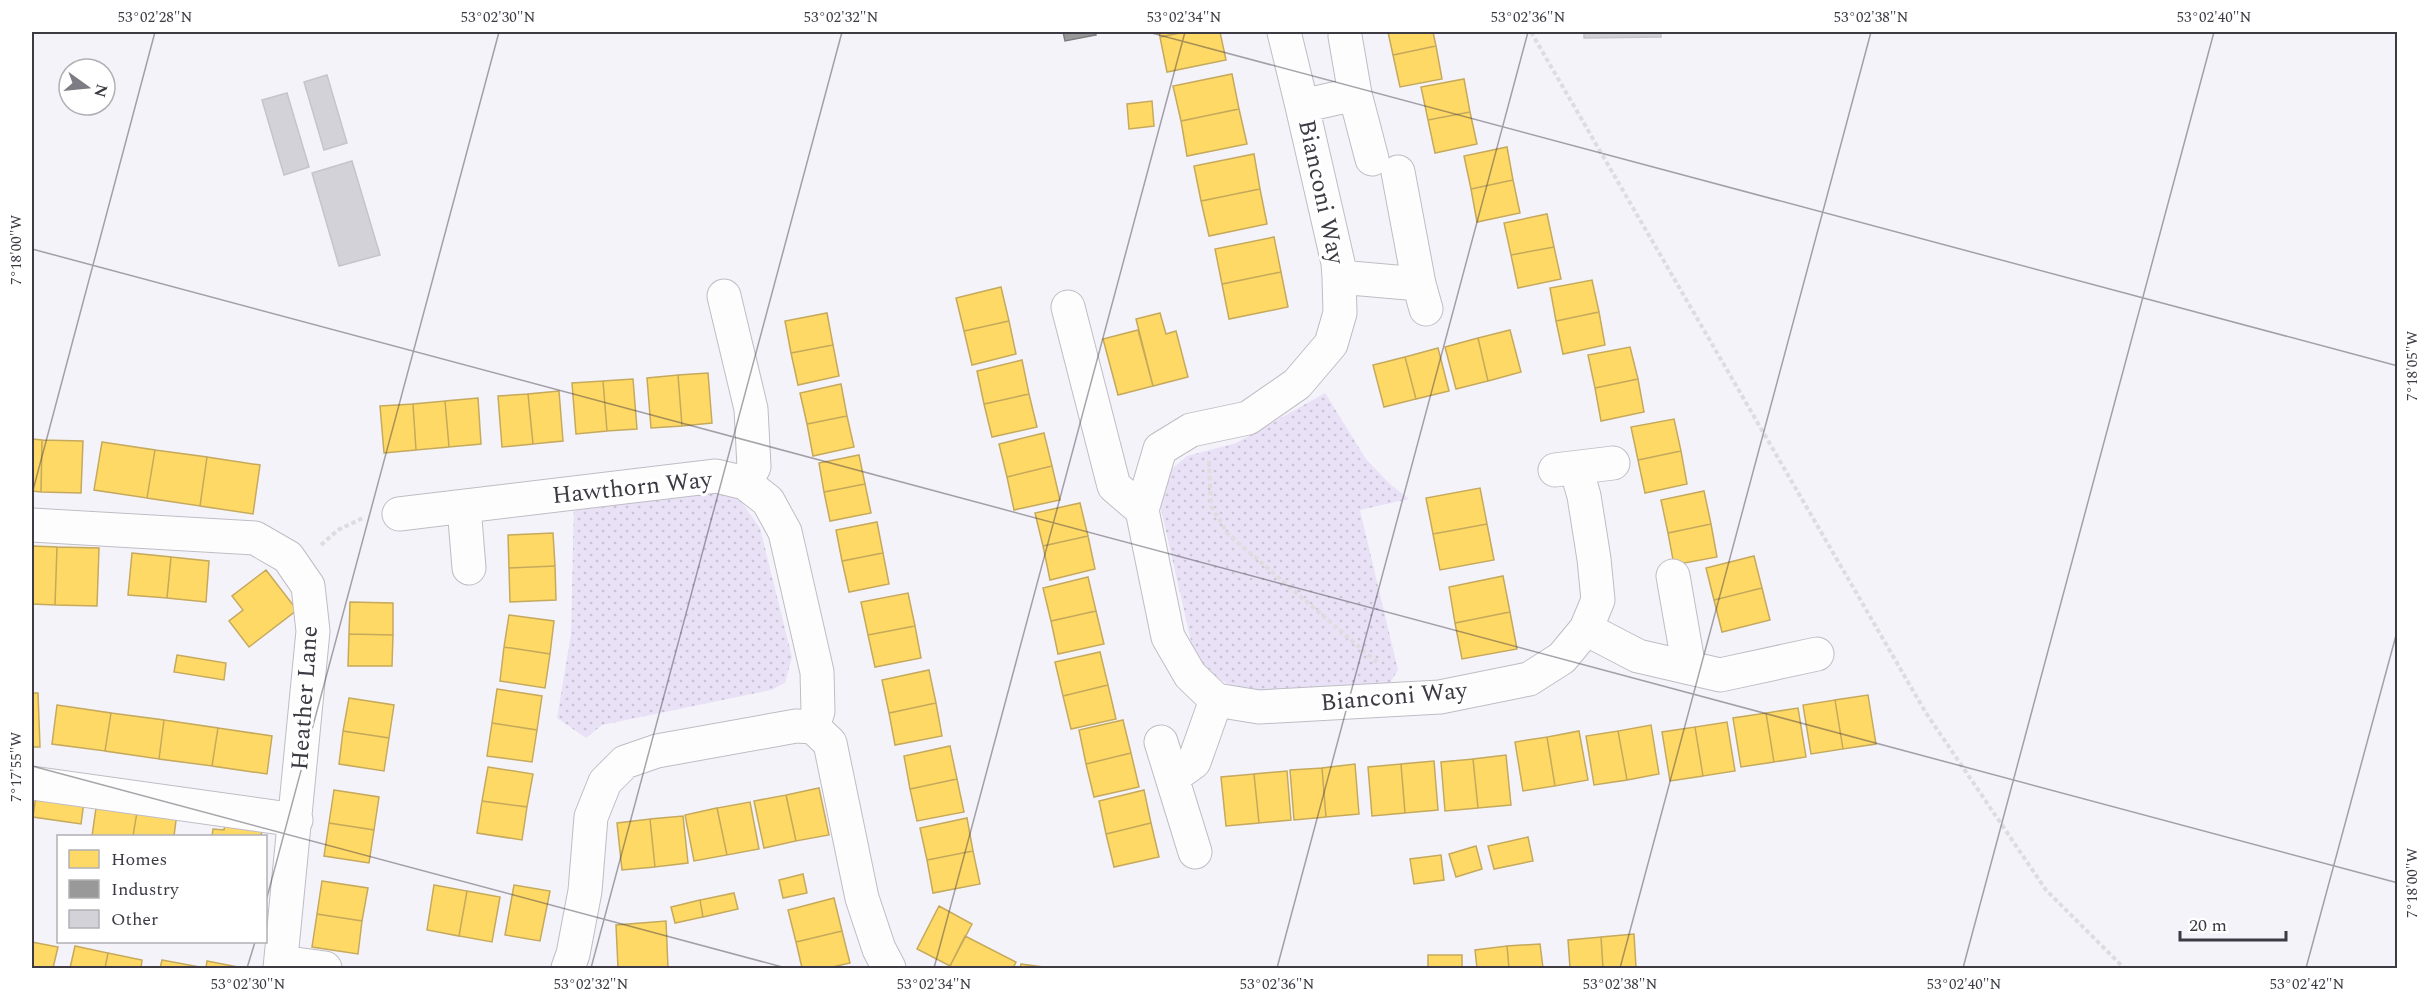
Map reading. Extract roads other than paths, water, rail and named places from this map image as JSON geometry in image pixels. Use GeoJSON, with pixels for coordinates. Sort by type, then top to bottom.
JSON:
{"type":"FeatureCollection","features":[{"type":"Feature","properties":{"kind":"street","name":"Bianconi Way"},"geometry":{"type":"LineString","coordinates":[[1284,32],[1338,263],[1340,313],[1331,344],[1297,384],[1248,418],[1191,430],[1160,449],[1142,510],[1168,637],[1190,675],[1216,700],[1258,707],[1440,697],[1529,679],[1562,658],[1586,629],[1598,600],[1584,496],[1564,469],[1613,463]]}},
{"type":"Feature","properties":{"kind":"street","name":"Bianconi Way"},"geometry":{"type":"LineString","coordinates":[[1339,277],[1423,297],[1385,166],[1355,94],[1345,36]]}},
{"type":"Feature","properties":{"kind":"street","name":"Bianconi Way"},"geometry":{"type":"LineString","coordinates":[[1302,106],[1355,94]]}},
{"type":"Feature","properties":{"kind":"street"},"geometry":{"type":"LineString","coordinates":[[724,296],[751,409],[754,467],[745,483]]}},
{"type":"Feature","properties":{"kind":"street"},"geometry":{"type":"LineString","coordinates":[[1068,307],[1114,486],[1142,510]]}},
{"type":"Feature","properties":{"kind":"street","name":"Hawthorn Way"},"geometry":{"type":"LineString","coordinates":[[399,514],[716,476],[745,483],[768,501],[785,532],[817,672],[818,711],[813,728]]}},
{"type":"Feature","properties":{"kind":"street"},"geometry":{"type":"LineString","coordinates":[[464,507],[469,568]]}},
{"type":"Feature","properties":{"kind":"street","name":"Heather Lane"},"geometry":{"type":"LineString","coordinates":[[32,525],[255,538],[288,557],[308,586],[314,631],[281,965]]}},
{"type":"Feature","properties":{"kind":"street"},"geometry":{"type":"LineString","coordinates":[[1673,576],[1689,668]]}},
{"type":"Feature","properties":{"kind":"street"},"geometry":{"type":"LineString","coordinates":[[1586,629],[1638,657],[1720,675],[1817,654]]}},
{"type":"Feature","properties":{"kind":"street"},"geometry":{"type":"LineString","coordinates":[[1173,777],[1194,762],[1216,700]]}},
{"type":"Feature","properties":{"kind":"street"},"geometry":{"type":"LineString","coordinates":[[568,969],[585,891],[591,818],[605,782],[626,762],[657,751],[796,726],[813,728],[830,743],[862,898],[879,949],[889,969]]}},
{"type":"Feature","properties":{"kind":"street"},"geometry":{"type":"LineString","coordinates":[[1161,742],[1196,852]]}},
{"type":"Feature","properties":{"kind":"street"},"geometry":{"type":"LineString","coordinates":[[32,783],[296,820]]}},
{"type":"Feature","properties":{"kind":"street"},"geometry":{"type":"LineString","coordinates":[[281,965],[325,969]]}}]}
